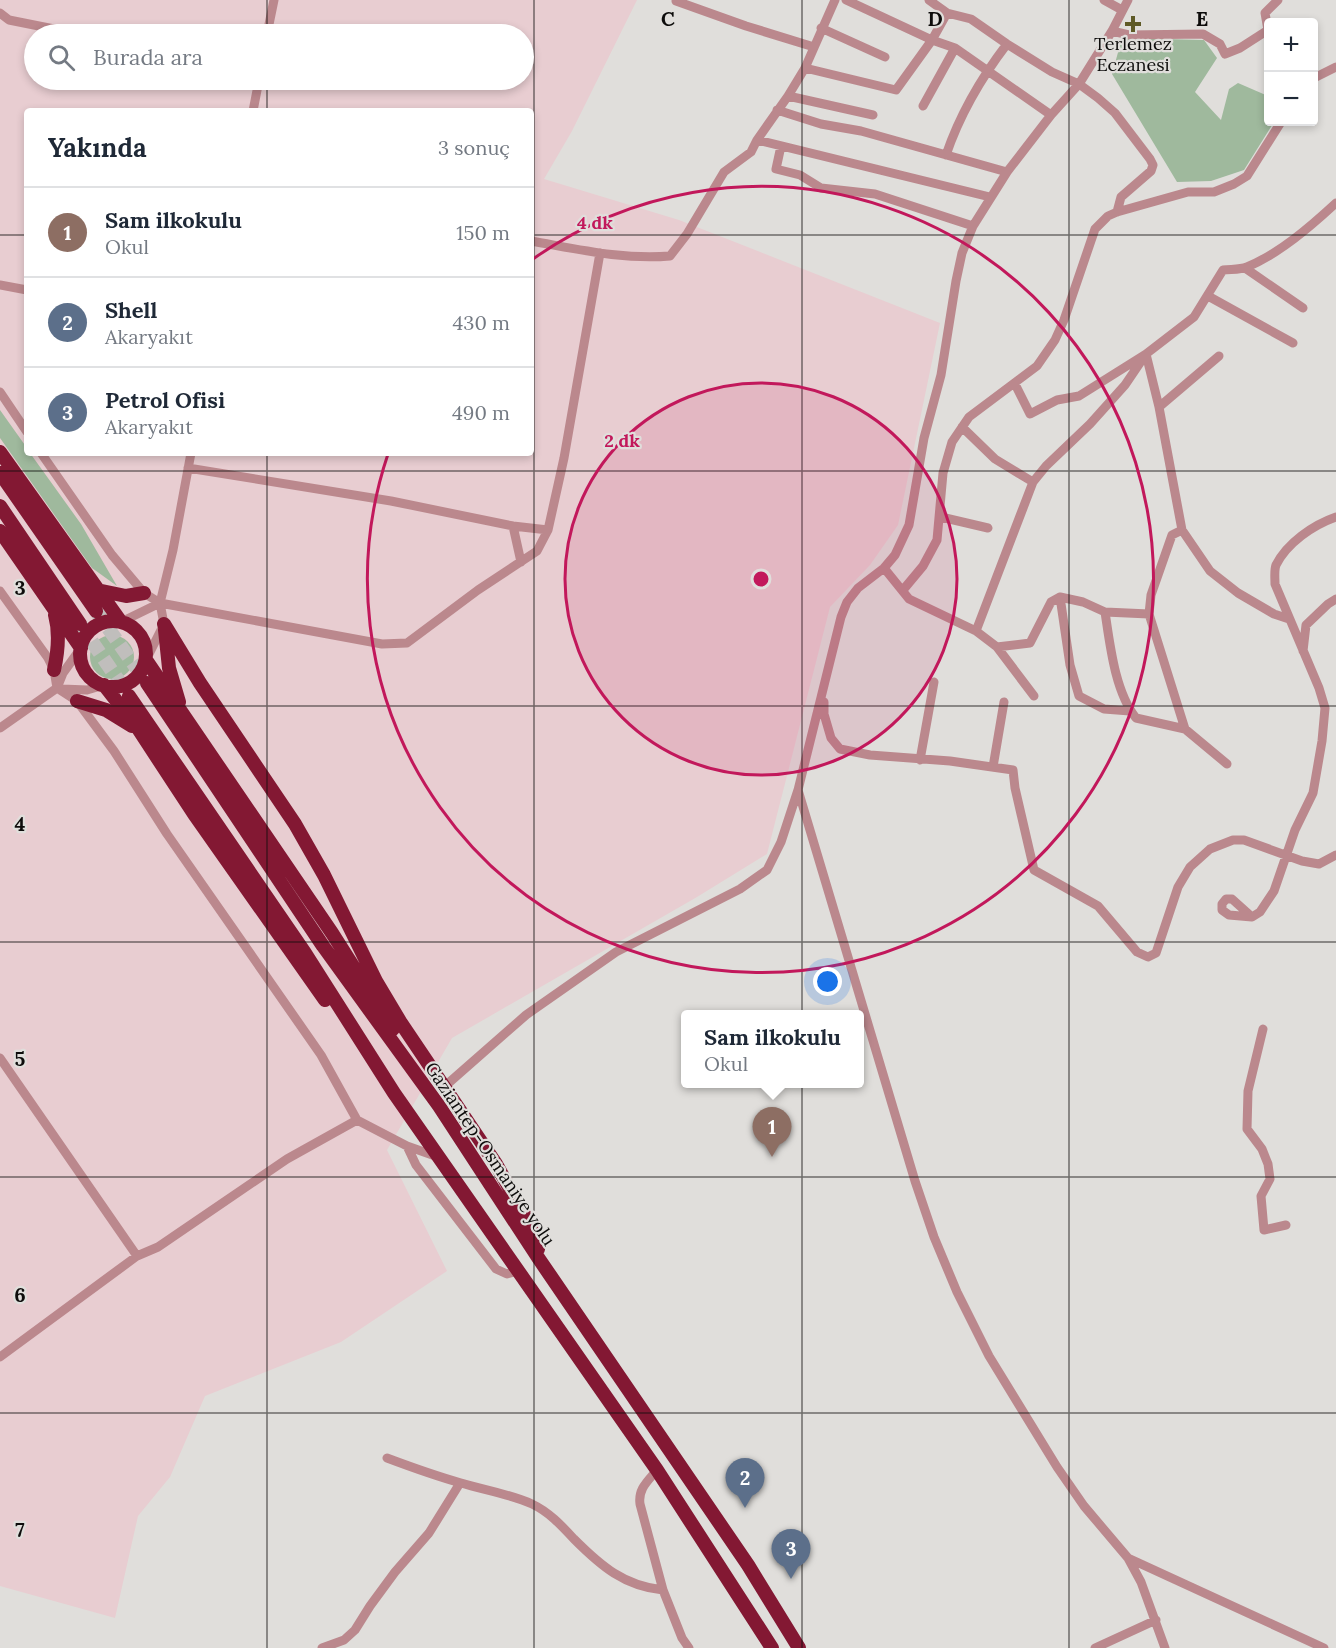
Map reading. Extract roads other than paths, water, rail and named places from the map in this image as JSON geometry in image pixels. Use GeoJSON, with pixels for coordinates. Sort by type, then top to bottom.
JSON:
{"type":"FeatureCollection","features":[{"type":"Feature","properties":{"kind":"highway"},"geometry":{"type":"LineString","coordinates":[[0,452],[121,622]]}},
{"type":"Feature","properties":{"kind":"highway"},"geometry":{"type":"LineString","coordinates":[[0,473],[96,611]]}},
{"type":"Feature","properties":{"kind":"highway"},"geometry":{"type":"LineString","coordinates":[[0,506],[81,624]]}},
{"type":"Feature","properties":{"kind":"highway"},"geometry":{"type":"LineString","coordinates":[[0,531],[81,648]]}},
{"type":"Feature","properties":{"kind":"highway"},"geometry":{"type":"LineString","coordinates":[[97,590],[126,596],[144,593]]}},
{"type":"Feature","properties":{"kind":"highway"},"geometry":{"type":"LineString","coordinates":[[54,610],[58,626],[58,655],[54,670]]}},
{"type":"Feature","properties":{"kind":"highway"},"geometry":{"type":"LineString","coordinates":[[146,660],[138,676],[131,682],[114,687],[97,682],[85,671],[80,656],[81,648],[89,632],[104,622],[121,622],[139,633],[145,646],[146,660],[332,933],[393,1028],[413,1071]]}},
{"type":"Feature","properties":{"kind":"highway"},"geometry":{"type":"LineString","coordinates":[[164,624],[169,668],[182,713]]}},
{"type":"Feature","properties":{"kind":"highway"},"geometry":{"type":"LineString","coordinates":[[164,624],[200,683],[295,825],[324,875],[376,981],[401,1023],[496,1164],[537,1241],[539,1259]]}},
{"type":"Feature","properties":{"kind":"highway","name":"Gaziantep-Osmaniye yolu"},"geometry":{"type":"LineString","coordinates":[[147,683],[323,946],[439,1106],[539,1259],[748,1565],[800,1648]]}},
{"type":"Feature","properties":{"kind":"highway"},"geometry":{"type":"LineString","coordinates":[[104,685],[141,733],[194,814],[360,1053],[394,1093]]}},
{"type":"Feature","properties":{"kind":"highway"},"geometry":{"type":"LineString","coordinates":[[129,696],[305,952],[394,1093],[657,1470],[772,1648]]}},
{"type":"Feature","properties":{"kind":"highway"},"geometry":{"type":"LineString","coordinates":[[77,701],[106,710],[141,733]]}},
{"type":"Feature","properties":{"kind":"street"},"geometry":{"type":"LineString","coordinates":[[269,24],[274,0]]}},
{"type":"Feature","properties":{"kind":"street"},"geometry":{"type":"LineString","coordinates":[[534,242],[600,254],[647,258],[670,256],[687,234],[724,172],[751,152],[788,96],[805,68],[835,0]]}},
{"type":"Feature","properties":{"kind":"street"},"geometry":{"type":"LineString","coordinates":[[846,0],[932,40],[955,48],[1051,115]]}},
{"type":"Feature","properties":{"kind":"street"},"geometry":{"type":"LineString","coordinates":[[929,0],[947,13],[971,19],[1052,72],[1079,84],[1115,113],[1153,165],[1151,171],[1121,196],[1117,212]]}},
{"type":"Feature","properties":{"kind":"street"},"geometry":{"type":"LineString","coordinates":[[1104,0],[1122,10]]}},
{"type":"Feature","properties":{"kind":"street"},"geometry":{"type":"LineString","coordinates":[[444,1087],[526,1015],[616,952],[740,889],[767,870],[781,842],[798,790],[841,617],[847,602],[858,588],[884,568],[895,555],[909,525],[924,438],[941,375],[956,281],[962,253],[973,226],[1006,172],[1079,84],[1128,0]]}},
{"type":"Feature","properties":{"kind":"street"},"geometry":{"type":"LineString","coordinates":[[1112,31],[1129,35],[1203,34],[1221,44],[1225,54],[1240,48],[1268,30],[1265,13],[1278,0]]}},
{"type":"Feature","properties":{"kind":"street"},"geometry":{"type":"LineString","coordinates":[[676,1],[814,47]]}},
{"type":"Feature","properties":{"kind":"street"},"geometry":{"type":"LineString","coordinates":[[0,13],[9,20],[29,24]]}},
{"type":"Feature","properties":{"kind":"street"},"geometry":{"type":"LineString","coordinates":[[805,68],[896,90],[932,40],[947,13]]}},
{"type":"Feature","properties":{"kind":"street"},"geometry":{"type":"LineString","coordinates":[[821,28],[885,57]]}},
{"type":"Feature","properties":{"kind":"street"},"geometry":{"type":"LineString","coordinates":[[946,155],[956,126],[987,70],[1007,44]]}},
{"type":"Feature","properties":{"kind":"street"},"geometry":{"type":"LineString","coordinates":[[923,106],[955,48]]}},
{"type":"Feature","properties":{"kind":"street"},"geometry":{"type":"LineString","coordinates":[[1318,76],[1336,67]]}},
{"type":"Feature","properties":{"kind":"street"},"geometry":{"type":"LineString","coordinates":[[254,108],[257,90]]}},
{"type":"Feature","properties":{"kind":"street"},"geometry":{"type":"LineString","coordinates":[[788,96],[873,115]]}},
{"type":"Feature","properties":{"kind":"street"},"geometry":{"type":"LineString","coordinates":[[777,110],[821,124],[861,131],[1006,172]]}},
{"type":"Feature","properties":{"kind":"street"},"geometry":{"type":"LineString","coordinates":[[903,590],[923,566],[937,540],[941,517],[943,473],[952,442],[969,417],[1037,366],[1055,340],[1095,229],[1108,216],[1117,212],[1188,192],[1214,192],[1234,184],[1246,176],[1278,126]]}},
{"type":"Feature","properties":{"kind":"street"},"geometry":{"type":"LineString","coordinates":[[757,140],[867,165],[990,197]]}},
{"type":"Feature","properties":{"kind":"street"},"geometry":{"type":"LineString","coordinates":[[781,146],[776,169],[800,175],[821,188],[875,194],[973,226]]}},
{"type":"Feature","properties":{"kind":"street"},"geometry":{"type":"LineString","coordinates":[[1015,384],[1030,414],[1057,400],[1079,396],[1146,354],[1194,317],[1223,270],[1245,268],[1309,228],[1336,203]]}},
{"type":"Feature","properties":{"kind":"street"},"geometry":{"type":"LineString","coordinates":[[43,456],[112,555],[144,593],[160,603],[382,644],[407,643],[537,551],[548,530],[564,459],[600,254]]}},
{"type":"Feature","properties":{"kind":"street"},"geometry":{"type":"LineString","coordinates":[[1245,268],[1303,308]]}},
{"type":"Feature","properties":{"kind":"street"},"geometry":{"type":"LineString","coordinates":[[0,285],[24,289]]}},
{"type":"Feature","properties":{"kind":"street"},"geometry":{"type":"LineString","coordinates":[[1208,296],[1293,343]]}},
{"type":"Feature","properties":{"kind":"street"},"geometry":{"type":"LineString","coordinates":[[1146,354],[1159,407],[1182,530],[1210,571],[1238,593],[1274,614],[1289,619]]}},
{"type":"Feature","properties":{"kind":"street"},"geometry":{"type":"LineString","coordinates":[[976,632],[1034,482],[1046,466],[1084,430],[1125,385],[1146,354]]}},
{"type":"Feature","properties":{"kind":"street"},"geometry":{"type":"LineString","coordinates":[[1159,407],[1219,356]]}},
{"type":"Feature","properties":{"kind":"street"},"geometry":{"type":"LineString","coordinates":[[0,392],[24,428]]}},
{"type":"Feature","properties":{"kind":"street"},"geometry":{"type":"LineString","coordinates":[[962,427],[995,459],[1034,482]]}},
{"type":"Feature","properties":{"kind":"street"},"geometry":{"type":"LineString","coordinates":[[146,660],[164,624],[160,603],[190,456]]}},
{"type":"Feature","properties":{"kind":"street"},"geometry":{"type":"LineString","coordinates":[[188,468],[391,501],[548,530]]}},
{"type":"Feature","properties":{"kind":"street"},"geometry":{"type":"LineString","coordinates":[[941,517],[988,528]]}},
{"type":"Feature","properties":{"kind":"street"},"geometry":{"type":"LineString","coordinates":[[1252,917],[1260,912],[1274,891],[1284,856],[1313,794],[1325,708],[1319,688],[1275,584],[1275,567],[1287,550],[1308,531],[1336,517]]}},
{"type":"Feature","properties":{"kind":"street"},"geometry":{"type":"LineString","coordinates":[[513,525],[521,562]]}},
{"type":"Feature","properties":{"kind":"street"},"geometry":{"type":"LineString","coordinates":[[1182,530],[1172,535],[1151,595],[1149,614],[1185,729]]}},
{"type":"Feature","properties":{"kind":"street"},"geometry":{"type":"LineString","coordinates":[[884,568],[909,599],[976,632],[997,647],[1034,696]]}},
{"type":"Feature","properties":{"kind":"street"},"geometry":{"type":"LineString","coordinates":[[0,591],[48,658],[54,670],[57,688],[77,701],[114,751],[168,834],[315,1046],[357,1119],[407,1146],[438,1157]]}},
{"type":"Feature","properties":{"kind":"street"},"geometry":{"type":"LineString","coordinates":[[997,647],[1030,643],[1051,602],[1060,597],[1083,602],[1105,612],[1149,614]]}},
{"type":"Feature","properties":{"kind":"street"},"geometry":{"type":"LineString","coordinates":[[1060,597],[1070,665],[1079,696],[1104,709],[1130,711]]}},
{"type":"Feature","properties":{"kind":"street"},"geometry":{"type":"LineString","coordinates":[[1303,653],[1306,625],[1336,599]]}},
{"type":"Feature","properties":{"kind":"street"},"geometry":{"type":"LineString","coordinates":[[121,622],[160,603]]}},
{"type":"Feature","properties":{"kind":"street"},"geometry":{"type":"LineString","coordinates":[[1105,612],[1109,643],[1125,705],[1136,718],[1185,729],[1227,764]]}},
{"type":"Feature","properties":{"kind":"street"},"geometry":{"type":"LineString","coordinates":[[0,728],[57,688],[63,673],[81,648]]}},
{"type":"Feature","properties":{"kind":"street"},"geometry":{"type":"LineString","coordinates":[[920,759],[934,682]]}},
{"type":"Feature","properties":{"kind":"street"},"geometry":{"type":"LineString","coordinates":[[824,684],[824,714],[831,738],[840,749],[870,755],[950,761],[1013,770],[1034,870],[1098,906],[1137,952],[1148,957],[1156,953],[1178,887],[1190,867],[1210,849],[1233,840],[1244,840],[1284,856],[1319,864],[1336,855]]}},
{"type":"Feature","properties":{"kind":"street"},"geometry":{"type":"LineString","coordinates":[[57,688],[87,690],[104,685]]}},
{"type":"Feature","properties":{"kind":"street"},"geometry":{"type":"LineString","coordinates":[[993,767],[1004,702]]}},
{"type":"Feature","properties":{"kind":"street"},"geometry":{"type":"LineString","coordinates":[[798,790],[864,1010]]}},
{"type":"Feature","properties":{"kind":"street"},"geometry":{"type":"LineString","coordinates":[[864,1011],[915,1181],[934,1237],[957,1292],[989,1356],[1057,1467],[1084,1506],[1128,1558],[1141,1582],[1165,1648]]}},
{"type":"Feature","properties":{"kind":"street"},"geometry":{"type":"LineString","coordinates":[[1263,1029],[1248,1091],[1247,1128],[1262,1149],[1268,1164],[1270,1179],[1261,1196],[1264,1230],[1286,1225]]}},
{"type":"Feature","properties":{"kind":"street"},"geometry":{"type":"LineString","coordinates":[[0,1058],[137,1256]]}},
{"type":"Feature","properties":{"kind":"street"},"geometry":{"type":"LineString","coordinates":[[0,1357],[137,1256],[158,1247],[286,1159],[357,1119]]}},
{"type":"Feature","properties":{"kind":"street"},"geometry":{"type":"LineString","coordinates":[[407,1146],[416,1165],[496,1269],[507,1274],[518,1271]]}},
{"type":"Feature","properties":{"kind":"street"},"geometry":{"type":"LineString","coordinates":[[387,1458],[460,1483],[531,1503],[558,1522],[602,1566],[633,1585],[663,1590]]}},
{"type":"Feature","properties":{"kind":"street"},"geometry":{"type":"LineString","coordinates":[[657,1470],[641,1488],[639,1495],[663,1590],[682,1638],[689,1648]]}},
{"type":"Feature","properties":{"kind":"street"},"geometry":{"type":"LineString","coordinates":[[322,1648],[344,1640],[355,1630],[388,1580],[429,1533],[460,1483]]}},
{"type":"Feature","properties":{"kind":"street"},"geometry":{"type":"LineString","coordinates":[[1128,1558],[1324,1648]]}},
{"type":"Feature","properties":{"kind":"street"},"geometry":{"type":"LineString","coordinates":[[1095,1648],[1156,1620]]}},
{"type":"Feature","properties":{"kind":"tunnel"},"geometry":{"type":"LineString","coordinates":[[96,611],[147,683]]}},
{"type":"Feature","properties":{"kind":"tunnel"},"geometry":{"type":"LineString","coordinates":[[80,624],[129,696]]}},
{"type":"Feature","properties":{"kind":"place","name":"Terlemez Eczanesi"},"geometry":{"type":"Point","coordinates":[1133,24]}},
{"type":"Feature","properties":{"kind":"place","name":"Sam ilkokulu"},"geometry":{"type":"Point","coordinates":[772,1157]}},
{"type":"Feature","properties":{"kind":"place","name":"Shell"},"geometry":{"type":"Point","coordinates":[745,1508]}},
{"type":"Feature","properties":{"kind":"place","name":"Petrol Ofisi"},"geometry":{"type":"Point","coordinates":[791,1579]}}]}
